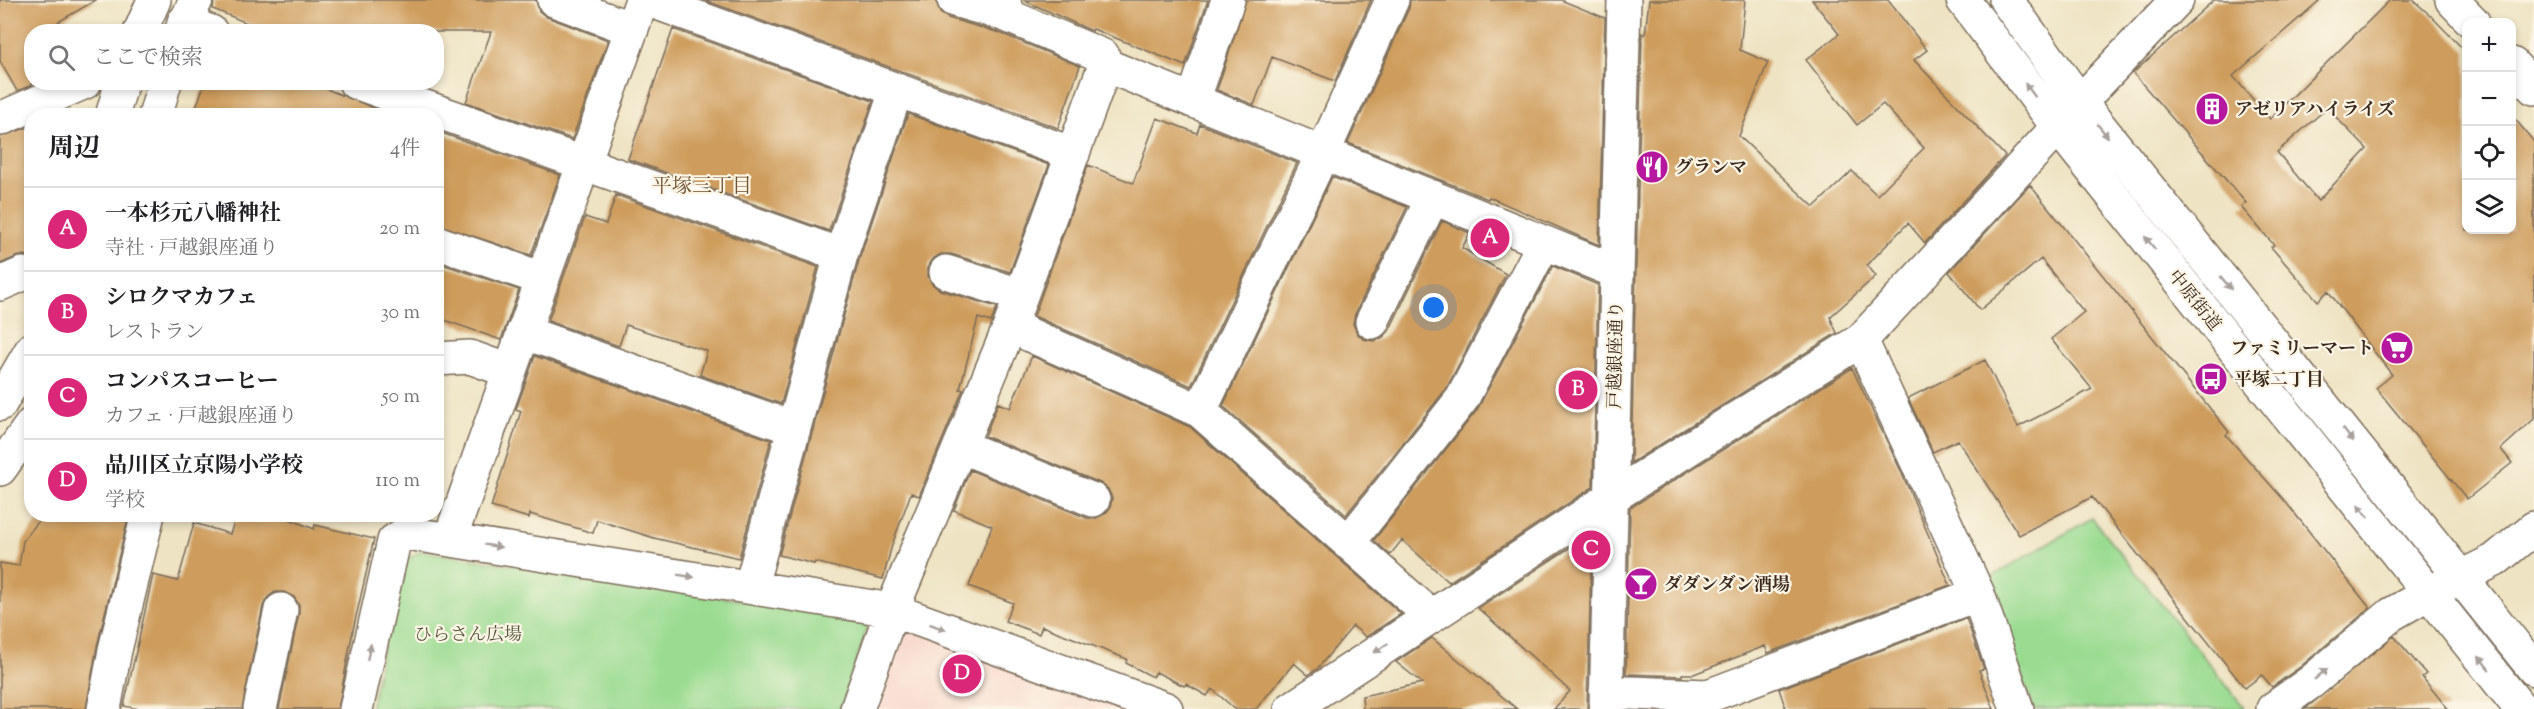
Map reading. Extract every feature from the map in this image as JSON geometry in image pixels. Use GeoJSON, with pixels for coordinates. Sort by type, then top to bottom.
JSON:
{"type":"FeatureCollection","features":[{"type":"Feature","properties":{"kind":"street"},"geometry":{"type":"LineString","coordinates":[[144,24],[154,0]]}},
{"type":"Feature","properties":{"kind":"street"},"geometry":{"type":"LineString","coordinates":[[450,539],[637,15],[554,0]]}},
{"type":"Feature","properties":{"kind":"street"},"geometry":{"type":"LineString","coordinates":[[650,0],[1073,154]]}},
{"type":"Feature","properties":{"kind":"street"},"geometry":{"type":"LineString","coordinates":[[857,709],[892,610],[1010,326],[1105,65],[1103,56],[1005,7],[954,0]]}},
{"type":"Feature","properties":{"kind":"street"},"geometry":{"type":"LineString","coordinates":[[1193,101],[1228,0]]}},
{"type":"Feature","properties":{"kind":"street"},"geometry":{"type":"LineString","coordinates":[[1200,411],[1323,153],[1392,0]]}},
{"type":"Feature","properties":{"kind":"street","name":"戸越銀座通り"},"geometry":{"type":"LineString","coordinates":[[1606,700],[1624,0]]}},
{"type":"Feature","properties":{"kind":"street"},"geometry":{"type":"LineString","coordinates":[[1971,10],[2006,0]]}},
{"type":"Feature","properties":{"kind":"street","name":"中原街道"},"geometry":{"type":"LineString","coordinates":[[2006,0],[2080,102],[2534,669]]}},
{"type":"Feature","properties":{"kind":"street"},"geometry":{"type":"LineString","coordinates":[[2080,102],[2177,0]]}},
{"type":"Feature","properties":{"kind":"street"},"geometry":{"type":"LineString","coordinates":[[2452,0],[2469,18]]}},
{"type":"Feature","properties":{"kind":"street","name":"中原街道"},"geometry":{"type":"LineString","coordinates":[[1971,10],[2058,127],[2427,594],[2521,709]]}},
{"type":"Feature","properties":{"kind":"street"},"geometry":{"type":"LineString","coordinates":[[1105,65],[1617,272]]}},
{"type":"Feature","properties":{"kind":"street"},"geometry":{"type":"LineString","coordinates":[[2516,69],[2534,88]]}},
{"type":"Feature","properties":{"kind":"street"},"geometry":{"type":"LineString","coordinates":[[25,108],[67,90]]}},
{"type":"Feature","properties":{"kind":"street"},"geometry":{"type":"LineString","coordinates":[[114,108],[120,90]]}},
{"type":"Feature","properties":{"kind":"street"},"geometry":{"type":"LineString","coordinates":[[157,108],[163,90]]}},
{"type":"Feature","properties":{"kind":"street"},"geometry":{"type":"LineString","coordinates":[[377,90],[428,108]]}},
{"type":"Feature","properties":{"kind":"street"},"geometry":{"type":"LineString","coordinates":[[751,586],[841,255],[896,91]]}},
{"type":"Feature","properties":{"kind":"street"},"geometry":{"type":"LineString","coordinates":[[0,119],[24,109]]}},
{"type":"Feature","properties":{"kind":"street"},"geometry":{"type":"LineString","coordinates":[[444,114],[841,255]]}},
{"type":"Feature","properties":{"kind":"street"},"geometry":{"type":"LineString","coordinates":[[1291,709],[1612,496],[1861,340],[2058,127]]}},
{"type":"Feature","properties":{"kind":"street"},"geometry":{"type":"LineString","coordinates":[[1372,322],[1433,198]]}},
{"type":"Feature","properties":{"kind":"street"},"geometry":{"type":"LineString","coordinates":[[1348,543],[1462,399],[1544,243]]}},
{"type":"Feature","properties":{"kind":"street"},"geometry":{"type":"LineString","coordinates":[[444,245],[543,279]]}},
{"type":"Feature","properties":{"kind":"street"},"geometry":{"type":"LineString","coordinates":[[946,272],[1020,296]]}},
{"type":"Feature","properties":{"kind":"street"},"geometry":{"type":"LineString","coordinates":[[1010,326],[1200,411],[1430,615]]}},
{"type":"Feature","properties":{"kind":"street"},"geometry":{"type":"LineString","coordinates":[[523,332],[793,428]]}},
{"type":"Feature","properties":{"kind":"street"},"geometry":{"type":"LineString","coordinates":[[1861,340],[1978,594],[2017,709]]}},
{"type":"Feature","properties":{"kind":"street"},"geometry":{"type":"LineString","coordinates":[[444,359],[470,357],[509,371]]}},
{"type":"Feature","properties":{"kind":"street"},"geometry":{"type":"LineString","coordinates":[[0,404],[24,363]]}},
{"type":"Feature","properties":{"kind":"street"},"geometry":{"type":"LineString","coordinates":[[0,469],[24,435]]}},
{"type":"Feature","properties":{"kind":"street"},"geometry":{"type":"LineString","coordinates":[[960,446],[1093,500]]}},
{"type":"Feature","properties":{"kind":"street"},"geometry":{"type":"LineString","coordinates":[[104,709],[115,650],[146,522]]}},
{"type":"Feature","properties":{"kind":"street"},"geometry":{"type":"LineString","coordinates":[[2273,709],[2311,682],[2392,614],[2495,560],[2534,528]]}},
{"type":"Feature","properties":{"kind":"street"},"geometry":{"type":"LineString","coordinates":[[356,709],[394,541],[406,533],[892,610],[1166,709]]}},
{"type":"Feature","properties":{"kind":"street"},"geometry":{"type":"LineString","coordinates":[[1606,700],[1708,696],[1978,594]]}},
{"type":"Feature","properties":{"kind":"street"},"geometry":{"type":"LineString","coordinates":[[260,709],[281,610]]}},
{"type":"Feature","properties":{"kind":"shaded area"},"geometry":{"type":"Polygon","coordinates":[[[910,629],[1136,709],[875,709],[900,638],[910,629]]]}},
{"type":"Feature","properties":{"kind":"green space"},"geometry":{"type":"Polygon","coordinates":[[[2092,518],[2244,707],[2242,709],[2034,709],[1987,579],[2092,518]]]}},
{"type":"Feature","properties":{"kind":"green space","name":"ひらさん広場"},"geometry":{"type":"Polygon","coordinates":[[[421,551],[870,620],[840,709],[370,709],[401,563],[421,551]]]}},
{"type":"Feature","properties":{"kind":"building"},"geometry":{"type":"Polygon","coordinates":[[[0,0],[96,0],[55,24],[24,24],[24,88],[17,91],[0,61],[0,0]]]}},
{"type":"Feature","properties":{"kind":"building"},"geometry":{"type":"Polygon","coordinates":[[[214,0],[536,0],[539,11],[547,17],[608,40],[572,139],[466,102],[491,32],[444,32],[444,24],[250,24],[213,9],[214,0]]]}},
{"type":"Feature","properties":{"kind":"building"},"geometry":{"type":"Polygon","coordinates":[[[704,0],[936,0],[940,13],[948,18],[1000,33],[1080,66],[1058,128],[704,0]]]}},
{"type":"Feature","properties":{"kind":"building"},"geometry":{"type":"Polygon","coordinates":[[[1023,0],[1208,0],[1185,66],[1093,29],[1092,31],[1023,0]]]}},
{"type":"Feature","properties":{"kind":"building"},"geometry":{"type":"Polygon","coordinates":[[[1246,0],[1371,0],[1335,81],[1272,57],[1254,105],[1217,90],[1246,0]]]}},
{"type":"Feature","properties":{"kind":"building"},"geometry":{"type":"Polygon","coordinates":[[[1410,0],[1561,0],[1605,18],[1599,245],[1489,197],[1488,199],[1348,143],[1409,8],[1410,0]]]}},
{"type":"Feature","properties":{"kind":"building"},"geometry":{"type":"Polygon","coordinates":[[[1649,0],[1745,0],[1740,50],[1768,62],[1739,136],[1814,207],[1852,171],[1877,195],[1924,148],[1883,104],[1857,125],[1806,60],[1839,34],[1812,0],[1888,0],[1927,50],[1914,60],[2005,156],[1925,243],[1908,223],[1867,265],[1876,276],[1830,317],[1837,333],[1631,463],[1642,33],[1645,35],[1649,0]]]}},
{"type":"Feature","properties":{"kind":"building"},"geometry":{"type":"Polygon","coordinates":[[[2214,0],[2320,0],[2233,76],[2270,119],[2390,0],[2413,0],[2431,16],[2462,48],[2462,234],[2516,234],[2516,120],[2534,142],[2534,419],[2501,449],[2512,463],[2467,499],[2376,388],[2392,375],[2328,291],[2318,301],[2271,247],[2274,245],[2241,207],[2246,203],[2133,73],[2214,0]],[[2327,108],[2277,152],[2318,201],[2367,149],[2327,108]]]}},
{"type":"Feature","properties":{"kind":"building"},"geometry":{"type":"Polygon","coordinates":[[[673,29],[873,101],[829,231],[628,159],[673,29]]]}},
{"type":"Feature","properties":{"kind":"building"},"geometry":{"type":"Polygon","coordinates":[[[202,90],[329,90],[374,108],[196,108],[202,90]]]}},
{"type":"Feature","properties":{"kind":"building"},"geometry":{"type":"Polygon","coordinates":[[[908,114],[1049,165],[1010,272],[951,254],[941,254],[934,258],[928,266],[928,277],[932,284],[940,290],[997,307],[991,322],[978,318],[960,389],[963,390],[919,496],[911,493],[892,545],[883,579],[779,555],[859,260],[908,114]]]}},
{"type":"Feature","properties":{"kind":"building"},"geometry":{"type":"Polygon","coordinates":[[[1157,118],[1197,133],[1200,124],[1297,163],[1191,386],[1034,316],[1088,165],[1133,183],[1157,118]]]}},
{"type":"Feature","properties":{"kind":"building"},"geometry":{"type":"Polygon","coordinates":[[[24,129],[24,255],[0,264],[0,137],[24,129]]]}},
{"type":"Feature","properties":{"kind":"building"},"geometry":{"type":"Polygon","coordinates":[[[444,134],[560,175],[531,255],[444,227],[444,134]]]}},
{"type":"Feature","properties":{"kind":"building"},"geometry":{"type":"Polygon","coordinates":[[[1332,177],[1407,207],[1355,314],[1353,324],[1363,339],[1374,341],[1382,338],[1389,331],[1442,221],[1470,233],[1462,248],[1506,274],[1446,389],[1346,515],[1223,406],[1332,177]]]}},
{"type":"Feature","properties":{"kind":"building"},"geometry":{"type":"Polygon","coordinates":[[[2030,185],[2229,432],[2226,435],[2284,500],[2370,608],[2300,667],[2272,687],[2262,675],[2245,688],[2092,497],[2019,535],[1958,440],[1933,452],[1908,398],[1985,360],[2018,427],[2092,389],[2051,339],[2084,312],[2041,259],[1980,310],[1949,272],[2030,185]]]}},
{"type":"Feature","properties":{"kind":"building"},"geometry":{"type":"Polygon","coordinates":[[[616,195],[818,267],[781,404],[700,375],[707,351],[626,325],[619,346],[548,321],[585,217],[606,224],[616,195]]]}},
{"type":"Feature","properties":{"kind":"building"},"geometry":{"type":"Polygon","coordinates":[[[444,265],[519,290],[501,340],[444,320],[444,265]]]}},
{"type":"Feature","properties":{"kind":"building"},"geometry":{"type":"Polygon","coordinates":[[[1553,266],[1598,285],[1593,487],[1449,582],[1402,540],[1390,555],[1374,540],[1477,410],[1553,266]]]}},
{"type":"Feature","properties":{"kind":"building"},"geometry":{"type":"Polygon","coordinates":[[[535,356],[771,440],[739,558],[654,538],[597,520],[593,533],[530,514],[529,518],[491,507],[521,411],[516,409],[535,356]]]}},
{"type":"Feature","properties":{"kind":"building"},"geometry":{"type":"Polygon","coordinates":[[[1032,356],[1190,427],[1401,614],[1366,637],[1353,626],[1317,669],[1308,675],[1294,663],[1256,709],[1235,709],[1212,689],[1207,696],[1186,684],[1184,686],[1156,672],[1153,677],[1126,663],[1127,659],[1042,626],[1039,634],[1005,621],[1013,603],[969,586],[992,526],[954,510],[970,470],[1087,518],[1096,518],[1105,514],[1110,508],[1112,498],[1108,489],[1100,483],[985,436],[998,403],[1010,408],[1032,356]]]}},
{"type":"Feature","properties":{"kind":"building"},"geometry":{"type":"Polygon","coordinates":[[[1852,368],[1900,469],[1950,585],[1768,653],[1765,646],[1694,674],[1682,674],[1682,676],[1626,674],[1630,508],[1852,368]]]}},
{"type":"Feature","properties":{"kind":"building"},"geometry":{"type":"Polygon","coordinates":[[[38,522],[127,522],[97,646],[86,709],[0,709],[0,563],[19,566],[23,541],[38,522]]]}},
{"type":"Feature","properties":{"kind":"building"},"geometry":{"type":"Polygon","coordinates":[[[234,522],[297,522],[314,529],[315,525],[374,539],[338,709],[279,709],[299,613],[299,605],[294,597],[284,592],[275,592],[268,597],[263,606],[242,709],[139,709],[124,706],[153,575],[178,581],[194,523],[230,534],[234,522]]]}},
{"type":"Feature","properties":{"kind":"building"},"geometry":{"type":"Polygon","coordinates":[[[1592,533],[1587,709],[1554,709],[1570,691],[1478,608],[1592,533]]]}},
{"type":"Feature","properties":{"kind":"building"},"geometry":{"type":"Polygon","coordinates":[[[1966,618],[1984,669],[1979,670],[1994,709],[1786,709],[1779,689],[1966,618]]]}},
{"type":"Feature","properties":{"kind":"building"},"geometry":{"type":"Polygon","coordinates":[[[2394,636],[2426,674],[2422,677],[2448,709],[2305,709],[2394,636]]]}},
{"type":"Feature","properties":{"kind":"building"},"geometry":{"type":"Polygon","coordinates":[[[1432,638],[1517,709],[1363,709],[1362,696],[1422,683],[1396,662],[1432,638]]]}},
{"type":"Feature","properties":{"kind":"place","name":"アゼリアハイライズ"},"geometry":{"type":"Point","coordinates":[2212,109]}},
{"type":"Feature","properties":{"kind":"place","name":"グランマ"},"geometry":{"type":"Point","coordinates":[1652,167]}},
{"type":"Feature","properties":{"kind":"place","name":"一本杉元八幡神社"},"geometry":{"type":"Point","coordinates":[1490,238]}},
{"type":"Feature","properties":{"kind":"place","name":"ファミリーマート"},"geometry":{"type":"Point","coordinates":[2397,348]}},
{"type":"Feature","properties":{"kind":"place","name":"平塚二丁目"},"geometry":{"type":"Point","coordinates":[2211,379]}},
{"type":"Feature","properties":{"kind":"place","name":"シロクマカフェ"},"geometry":{"type":"Point","coordinates":[1578,390]}},
{"type":"Feature","properties":{"kind":"place","name":"コンパスコーヒー"},"geometry":{"type":"Point","coordinates":[1591,550]}},
{"type":"Feature","properties":{"kind":"place","name":"ダダンダン酒場"},"geometry":{"type":"Point","coordinates":[1641,584]}},
{"type":"Feature","properties":{"kind":"place","name":"品川区立京陽小学校"},"geometry":{"type":"Point","coordinates":[962,674]}},
{"type":"Feature","properties":{"kind":"district","name":"平塚三丁目"},"geometry":{"type":"Point","coordinates":[702,185]}}]}
